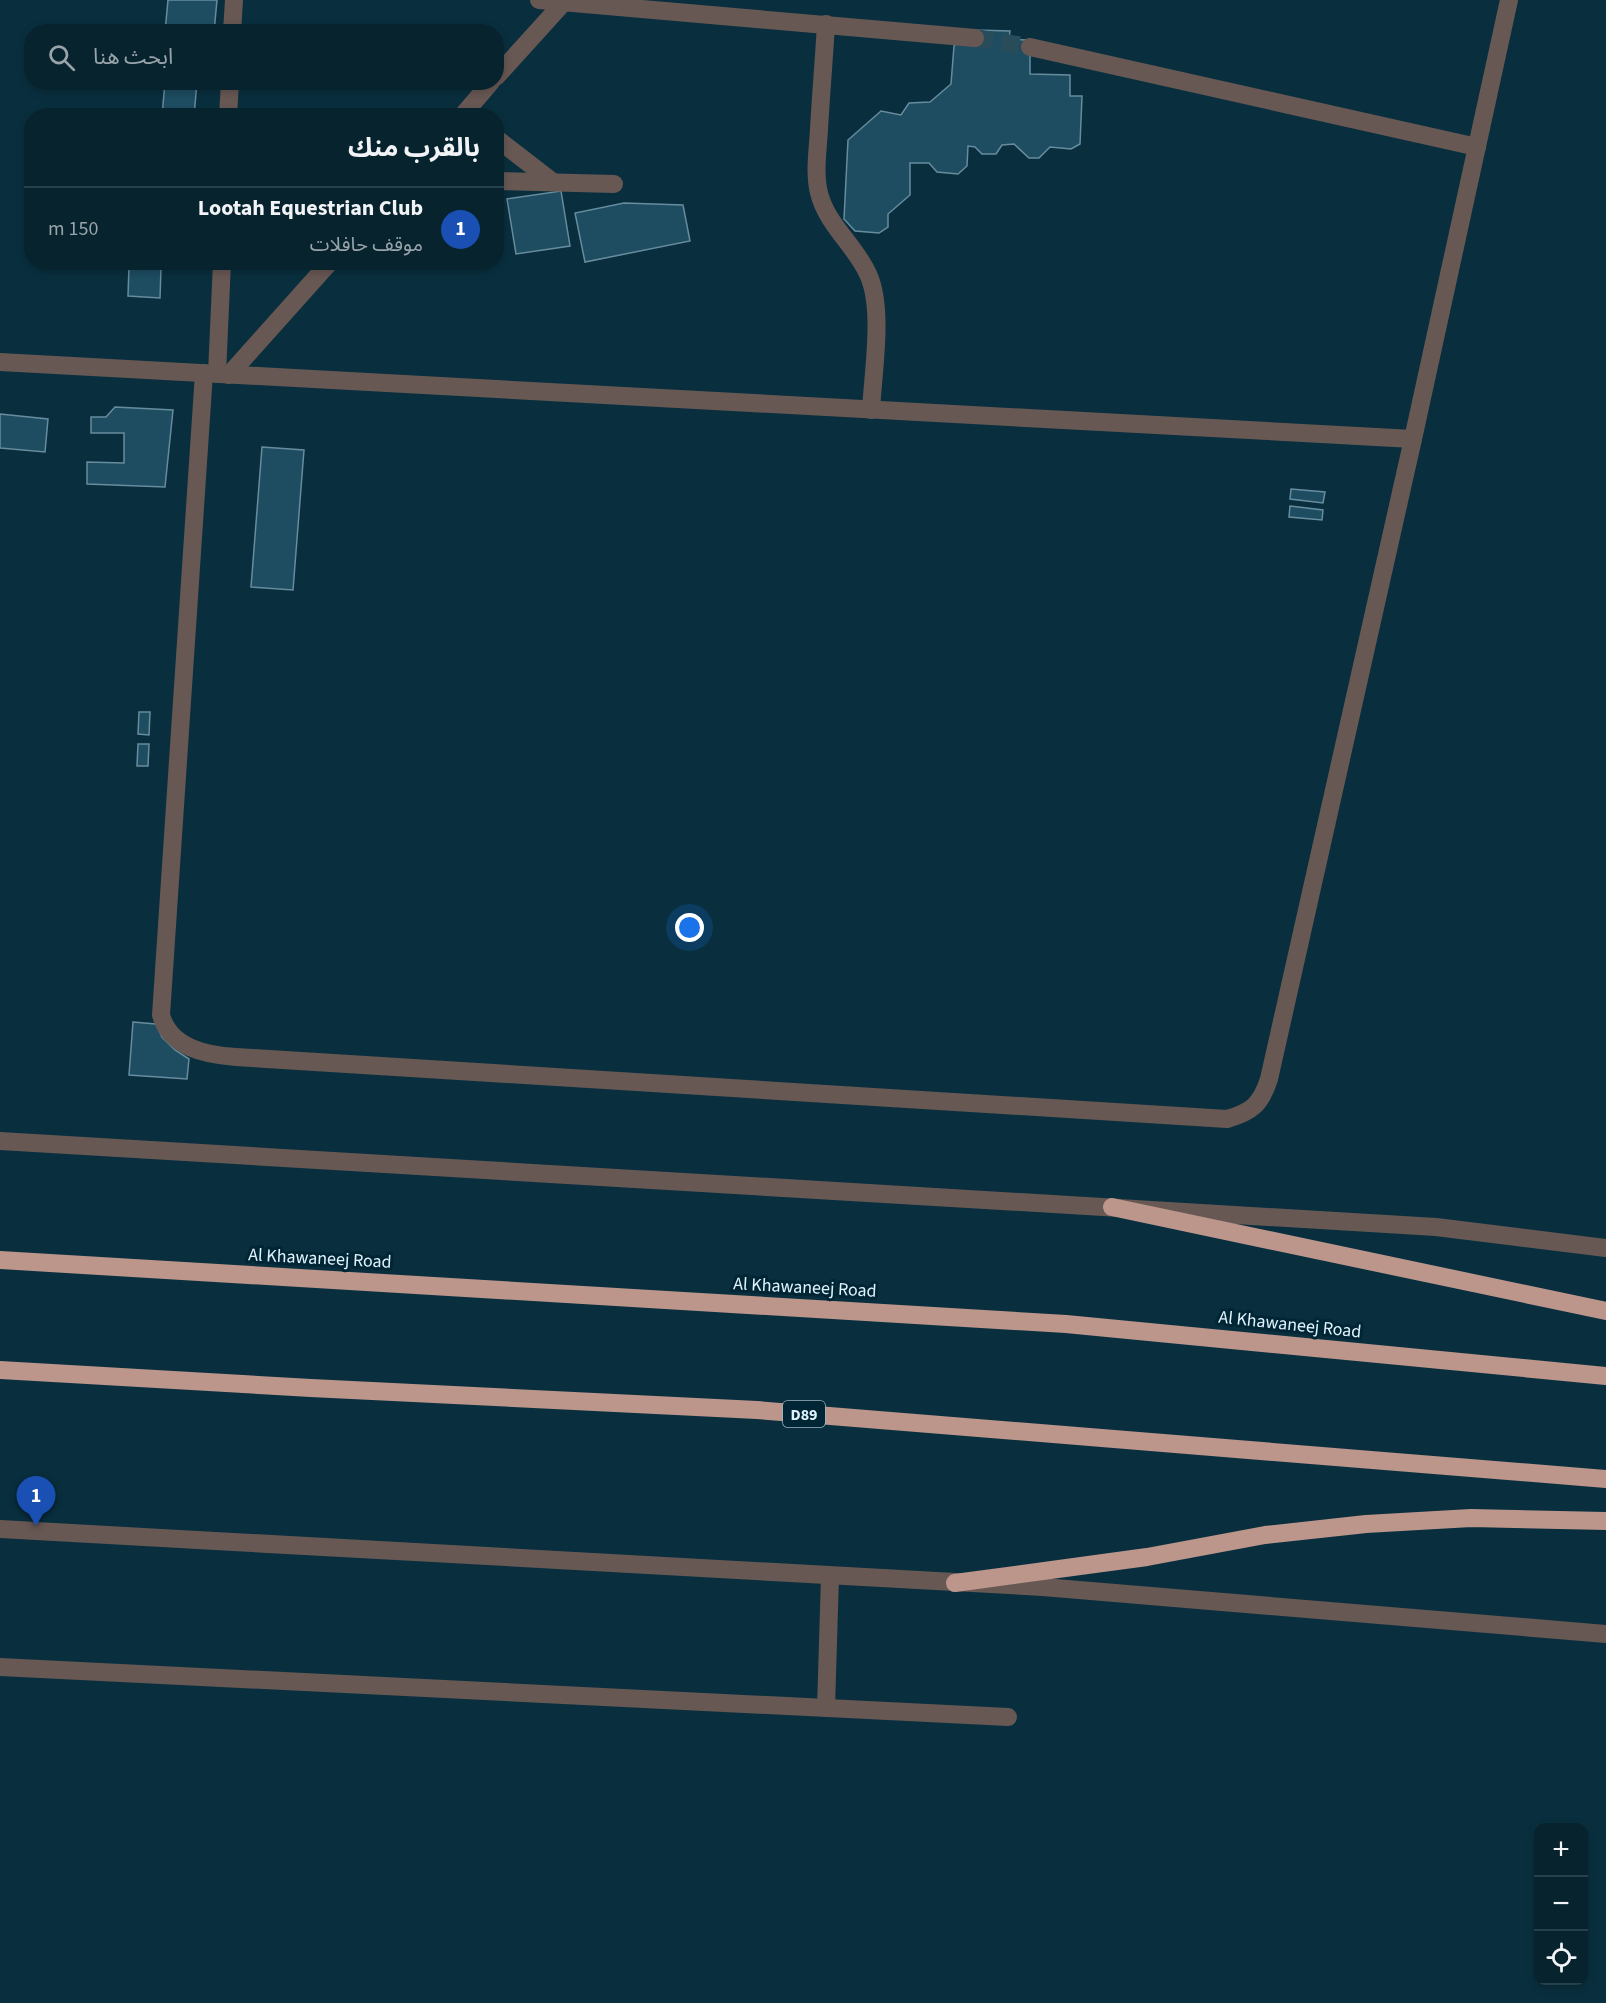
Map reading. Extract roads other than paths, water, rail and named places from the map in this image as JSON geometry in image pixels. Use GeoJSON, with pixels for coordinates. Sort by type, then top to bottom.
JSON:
{"type":"FeatureCollection","features":[{"type":"Feature","properties":{"kind":"highway"},"geometry":{"type":"LineString","coordinates":[[1112,1206],[1606,1311]]}},
{"type":"Feature","properties":{"kind":"highway","name":"Al Khawaneej Road"},"geometry":{"type":"LineString","coordinates":[[0,1260],[1066,1324],[1606,1376]]}},
{"type":"Feature","properties":{"kind":"highway","name":"D89"},"geometry":{"type":"LineString","coordinates":[[0,1370],[758,1410],[1606,1479]]}},
{"type":"Feature","properties":{"kind":"highway"},"geometry":{"type":"LineString","coordinates":[[955,1583],[1147,1557],[1265,1535],[1366,1524],[1471,1518],[1606,1521]]}},
{"type":"Feature","properties":{"kind":"street"},"geometry":{"type":"LineString","coordinates":[[232,24],[234,0]]}},
{"type":"Feature","properties":{"kind":"street"},"geometry":{"type":"LineString","coordinates":[[539,0],[975,39]]}},
{"type":"Feature","properties":{"kind":"street"},"geometry":{"type":"LineString","coordinates":[[222,270],[216,374],[161,1015],[164,1026],[171,1035],[197,1050],[216,1056],[236,1058],[1227,1119],[1242,1115],[1255,1107],[1264,1094],[1269,1079],[1509,0]]}},
{"type":"Feature","properties":{"kind":"street"},"geometry":{"type":"LineString","coordinates":[[504,68],[564,2]]}},
{"type":"Feature","properties":{"kind":"street"},"geometry":{"type":"LineString","coordinates":[[826,24],[817,180],[824,207],[869,275],[874,291],[877,308],[871,410]]}},
{"type":"Feature","properties":{"kind":"street"},"geometry":{"type":"LineString","coordinates":[[1030,47],[1477,147]]}},
{"type":"Feature","properties":{"kind":"street"},"geometry":{"type":"LineString","coordinates":[[228,108],[230,90]]}},
{"type":"Feature","properties":{"kind":"street"},"geometry":{"type":"LineString","coordinates":[[470,108],[484,90]]}},
{"type":"Feature","properties":{"kind":"street"},"geometry":{"type":"LineString","coordinates":[[504,144],[553,182]]}},
{"type":"Feature","properties":{"kind":"street"},"geometry":{"type":"LineString","coordinates":[[504,182],[614,184]]}},
{"type":"Feature","properties":{"kind":"street"},"geometry":{"type":"LineString","coordinates":[[216,374],[322,270]]}},
{"type":"Feature","properties":{"kind":"street"},"geometry":{"type":"LineString","coordinates":[[0,362],[1413,439]]}},
{"type":"Feature","properties":{"kind":"street"},"geometry":{"type":"LineString","coordinates":[[0,1141],[1436,1227],[1606,1248]]}},
{"type":"Feature","properties":{"kind":"street"},"geometry":{"type":"LineString","coordinates":[[0,1529],[1043,1587],[1606,1634]]}},
{"type":"Feature","properties":{"kind":"street"},"geometry":{"type":"LineString","coordinates":[[826,1708],[830,1576]]}},
{"type":"Feature","properties":{"kind":"street"},"geometry":{"type":"LineString","coordinates":[[0,1667],[1008,1717]]}},
{"type":"Feature","properties":{"kind":"tunnel"},"geometry":{"type":"LineString","coordinates":[[975,38],[1030,47]]}},
{"type":"Feature","properties":{"kind":"place","name":"Lootah Equestrian Club"},"geometry":{"type":"Point","coordinates":[36,1526]}}]}
